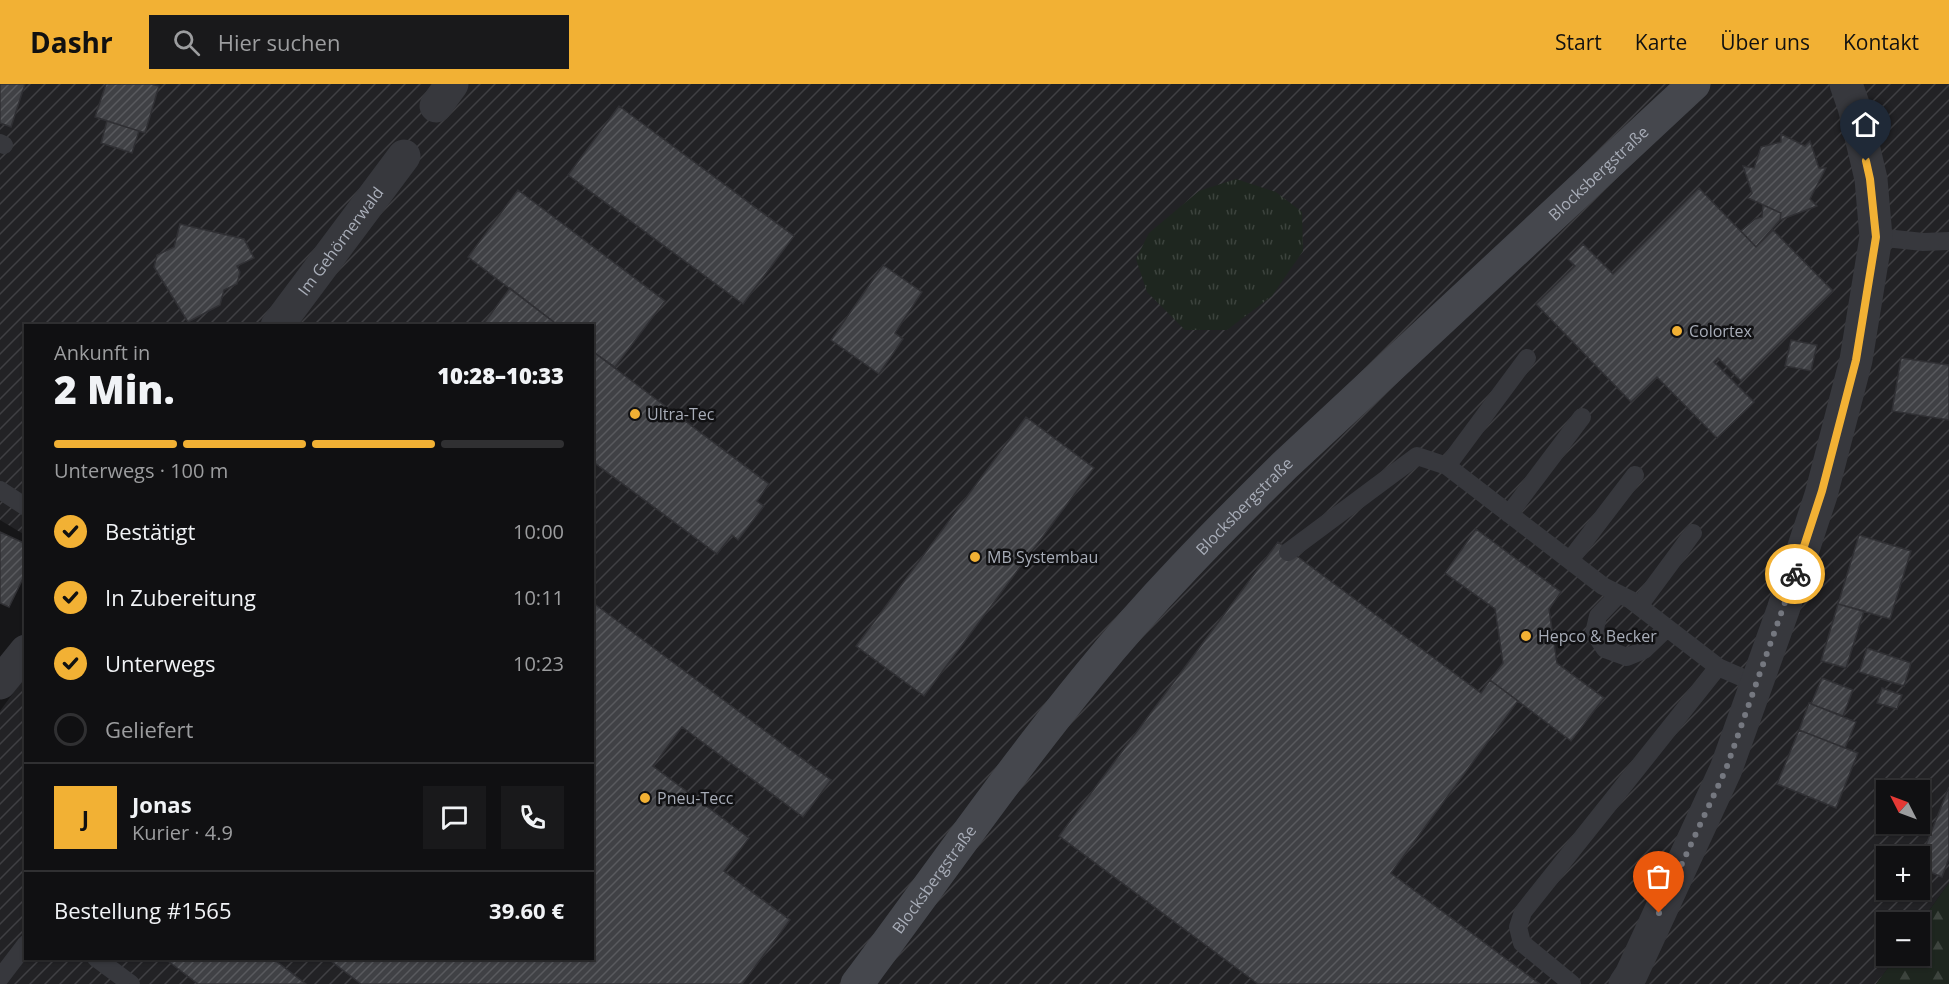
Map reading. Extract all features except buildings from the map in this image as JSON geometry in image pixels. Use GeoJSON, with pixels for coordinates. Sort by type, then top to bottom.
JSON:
{"type":"FeatureCollection","features":[{"type":"Feature","properties":{"kind":"main road","name":"Blocksbergstraße"},"geometry":{"type":"LineString","coordinates":[[857,984],[1024,756],[1089,674],[1151,603],[1284,466],[1694,84]]}},
{"type":"Feature","properties":{"kind":"street"},"geometry":{"type":"LineString","coordinates":[[1625,984],[1726,769],[1822,491],[1856,360],[1876,237],[1870,179],[1854,108],[1846,84]]}},
{"type":"Feature","properties":{"kind":"street","name":"Im Gehörnerwald"},"geometry":{"type":"LineString","coordinates":[[278,324],[404,156]]}},
{"type":"Feature","properties":{"kind":"street"},"geometry":{"type":"LineString","coordinates":[[0,683],[24,653]]}},
{"type":"Feature","properties":{"kind":"lane"},"geometry":{"type":"LineString","coordinates":[[1876,237],[1923,242],[1949,241]]}},
{"type":"Feature","properties":{"kind":"lane"},"geometry":{"type":"LineString","coordinates":[[1447,466],[1527,358]]}},
{"type":"Feature","properties":{"kind":"lane"},"geometry":{"type":"LineString","coordinates":[[1509,514],[1582,417]]}},
{"type":"Feature","properties":{"kind":"lane"},"geometry":{"type":"LineString","coordinates":[[1288,552],[1417,456],[1447,466],[1604,586],[1639,606],[1718,667],[1757,684]]}},
{"type":"Feature","properties":{"kind":"lane"},"geometry":{"type":"LineString","coordinates":[[1570,560],[1635,475]]}},
{"type":"Feature","properties":{"kind":"lane"},"geometry":{"type":"LineString","coordinates":[[0,490],[24,506]]}},
{"type":"Feature","properties":{"kind":"lane"},"geometry":{"type":"LineString","coordinates":[[1639,606],[1693,533]]}},
{"type":"Feature","properties":{"kind":"lane"},"geometry":{"type":"LineString","coordinates":[[1619,594],[1598,616],[1594,633],[1605,649],[1627,657],[1644,651],[1667,628]]}},
{"type":"Feature","properties":{"kind":"lane"},"geometry":{"type":"LineString","coordinates":[[1572,984],[1522,943],[1518,927],[1523,912],[1718,667]]}},
{"type":"Feature","properties":{"kind":"lane"},"geometry":{"type":"LineString","coordinates":[[0,978],[24,947]]}},
{"type":"Feature","properties":{"kind":"lane"},"geometry":{"type":"LineString","coordinates":[[99,960],[131,984]]}},
{"type":"Feature","properties":{"kind":"shaded area"},"geometry":{"type":"Polygon","coordinates":[[[0,84],[1949,84],[1949,883],[1928,912],[1876,912],[1876,966],[1890,966],[1876,984],[0,984],[0,711],[24,678],[24,960],[594,960],[594,324],[24,324],[24,534],[0,520],[0,84]]]}},
{"type":"Feature","properties":{"kind":"green space"},"geometry":{"type":"Polygon","coordinates":[[[1236,179],[1276,192],[1302,212],[1303,251],[1272,296],[1227,330],[1185,330],[1147,292],[1136,259],[1149,233],[1199,191],[1236,179]]]}},
{"type":"Feature","properties":{"kind":"green space"},"geometry":{"type":"Polygon","coordinates":[[[1949,883],[1949,984],[1876,984],[1890,966],[1930,966],[1930,912],[1928,912],[1949,883]]]}},
{"type":"Feature","properties":{"kind":"way so far"},"geometry":{"type":"LineString","coordinates":[[1659,913],[1726,769],[1795,574]]}},
{"type":"Feature","properties":{"kind":"place","name":"Colortex"},"geometry":{"type":"Point","coordinates":[1677,331]}},
{"type":"Feature","properties":{"kind":"place","name":"Ultra-Tec"},"geometry":{"type":"Point","coordinates":[635,414]}},
{"type":"Feature","properties":{"kind":"place","name":"MB Systembau"},"geometry":{"type":"Point","coordinates":[975,557]}},
{"type":"Feature","properties":{"kind":"place","name":"Hepco & Becker"},"geometry":{"type":"Point","coordinates":[1526,636]}},
{"type":"Feature","properties":{"kind":"place","name":"Pneu-Tecc"},"geometry":{"type":"Point","coordinates":[645,798]}},
{"type":"Feature","properties":{"kind":"route"},"geometry":{"type":"LineString","coordinates":[[1795,574],[1822,491],[1856,360],[1876,237],[1866,161]]}}]}
